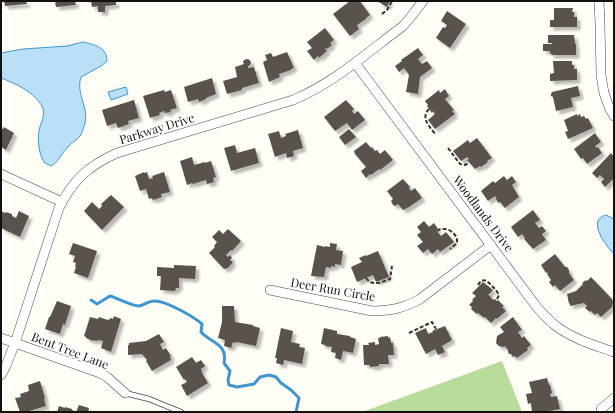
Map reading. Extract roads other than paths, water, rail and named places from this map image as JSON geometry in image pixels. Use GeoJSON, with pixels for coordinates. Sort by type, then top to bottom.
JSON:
{"type":"FeatureCollection","features":[{"type":"Feature","properties":{"kind":"street","name":"Parkway Drive"},"geometry":{"type":"LineString","coordinates":[[1,375],[15,343],[62,202],[78,179],[94,165],[117,153],[293,100],[307,94],[325,84],[355,63],[403,26],[424,1]]}},
{"type":"Feature","properties":{"kind":"street"},"geometry":{"type":"LineString","coordinates":[[599,1],[601,75],[604,93],[614,116]]}},
{"type":"Feature","properties":{"kind":"street","name":"Woodlands Drive"},"geometry":{"type":"LineString","coordinates":[[355,63],[536,306],[555,326],[574,337],[614,352]]}},
{"type":"Feature","properties":{"kind":"street"},"geometry":{"type":"LineString","coordinates":[[1,174],[62,202]]}},
{"type":"Feature","properties":{"kind":"street","name":"Deer Run Circle"},"geometry":{"type":"LineString","coordinates":[[270,290],[372,311],[397,309],[410,305],[420,299],[491,245]]}},
{"type":"Feature","properties":{"kind":"street","name":"Bent Tree Lane"},"geometry":{"type":"LineString","coordinates":[[1,338],[100,373],[107,377],[125,393]]}},
{"type":"Feature","properties":{"kind":"street"},"geometry":{"type":"LineString","coordinates":[[601,408],[614,398]]}},
{"type":"Feature","properties":{"kind":"lane"},"geometry":{"type":"LineString","coordinates":[[125,393],[149,399],[181,412]]}},
{"type":"Feature","properties":{"kind":"water"},"geometry":{"type":"Polygon","coordinates":[[[83,42],[100,47],[105,53],[107,61],[81,77],[80,90],[86,115],[81,135],[65,150],[56,163],[51,166],[43,160],[38,142],[38,133],[43,115],[42,106],[29,92],[1,78],[1,53],[23,49],[67,46],[83,42]]]}},
{"type":"Feature","properties":{"kind":"water"},"geometry":{"type":"Polygon","coordinates":[[[126,87],[128,94],[111,100],[108,92],[126,87]]]}},
{"type":"Feature","properties":{"kind":"water"},"geometry":{"type":"Polygon","coordinates":[[[606,215],[614,219],[614,254],[603,239],[598,227],[600,218],[606,215]]]}},
{"type":"Feature","properties":{"kind":"waterway"},"geometry":{"type":"LineString","coordinates":[[91,300],[97,304],[110,296],[136,306],[152,301],[159,301],[193,317],[202,324],[201,332],[218,344],[224,352],[224,363],[230,371],[228,380],[229,385],[237,387],[254,384],[260,377],[269,375],[276,377],[299,398],[296,412]]}}]}
